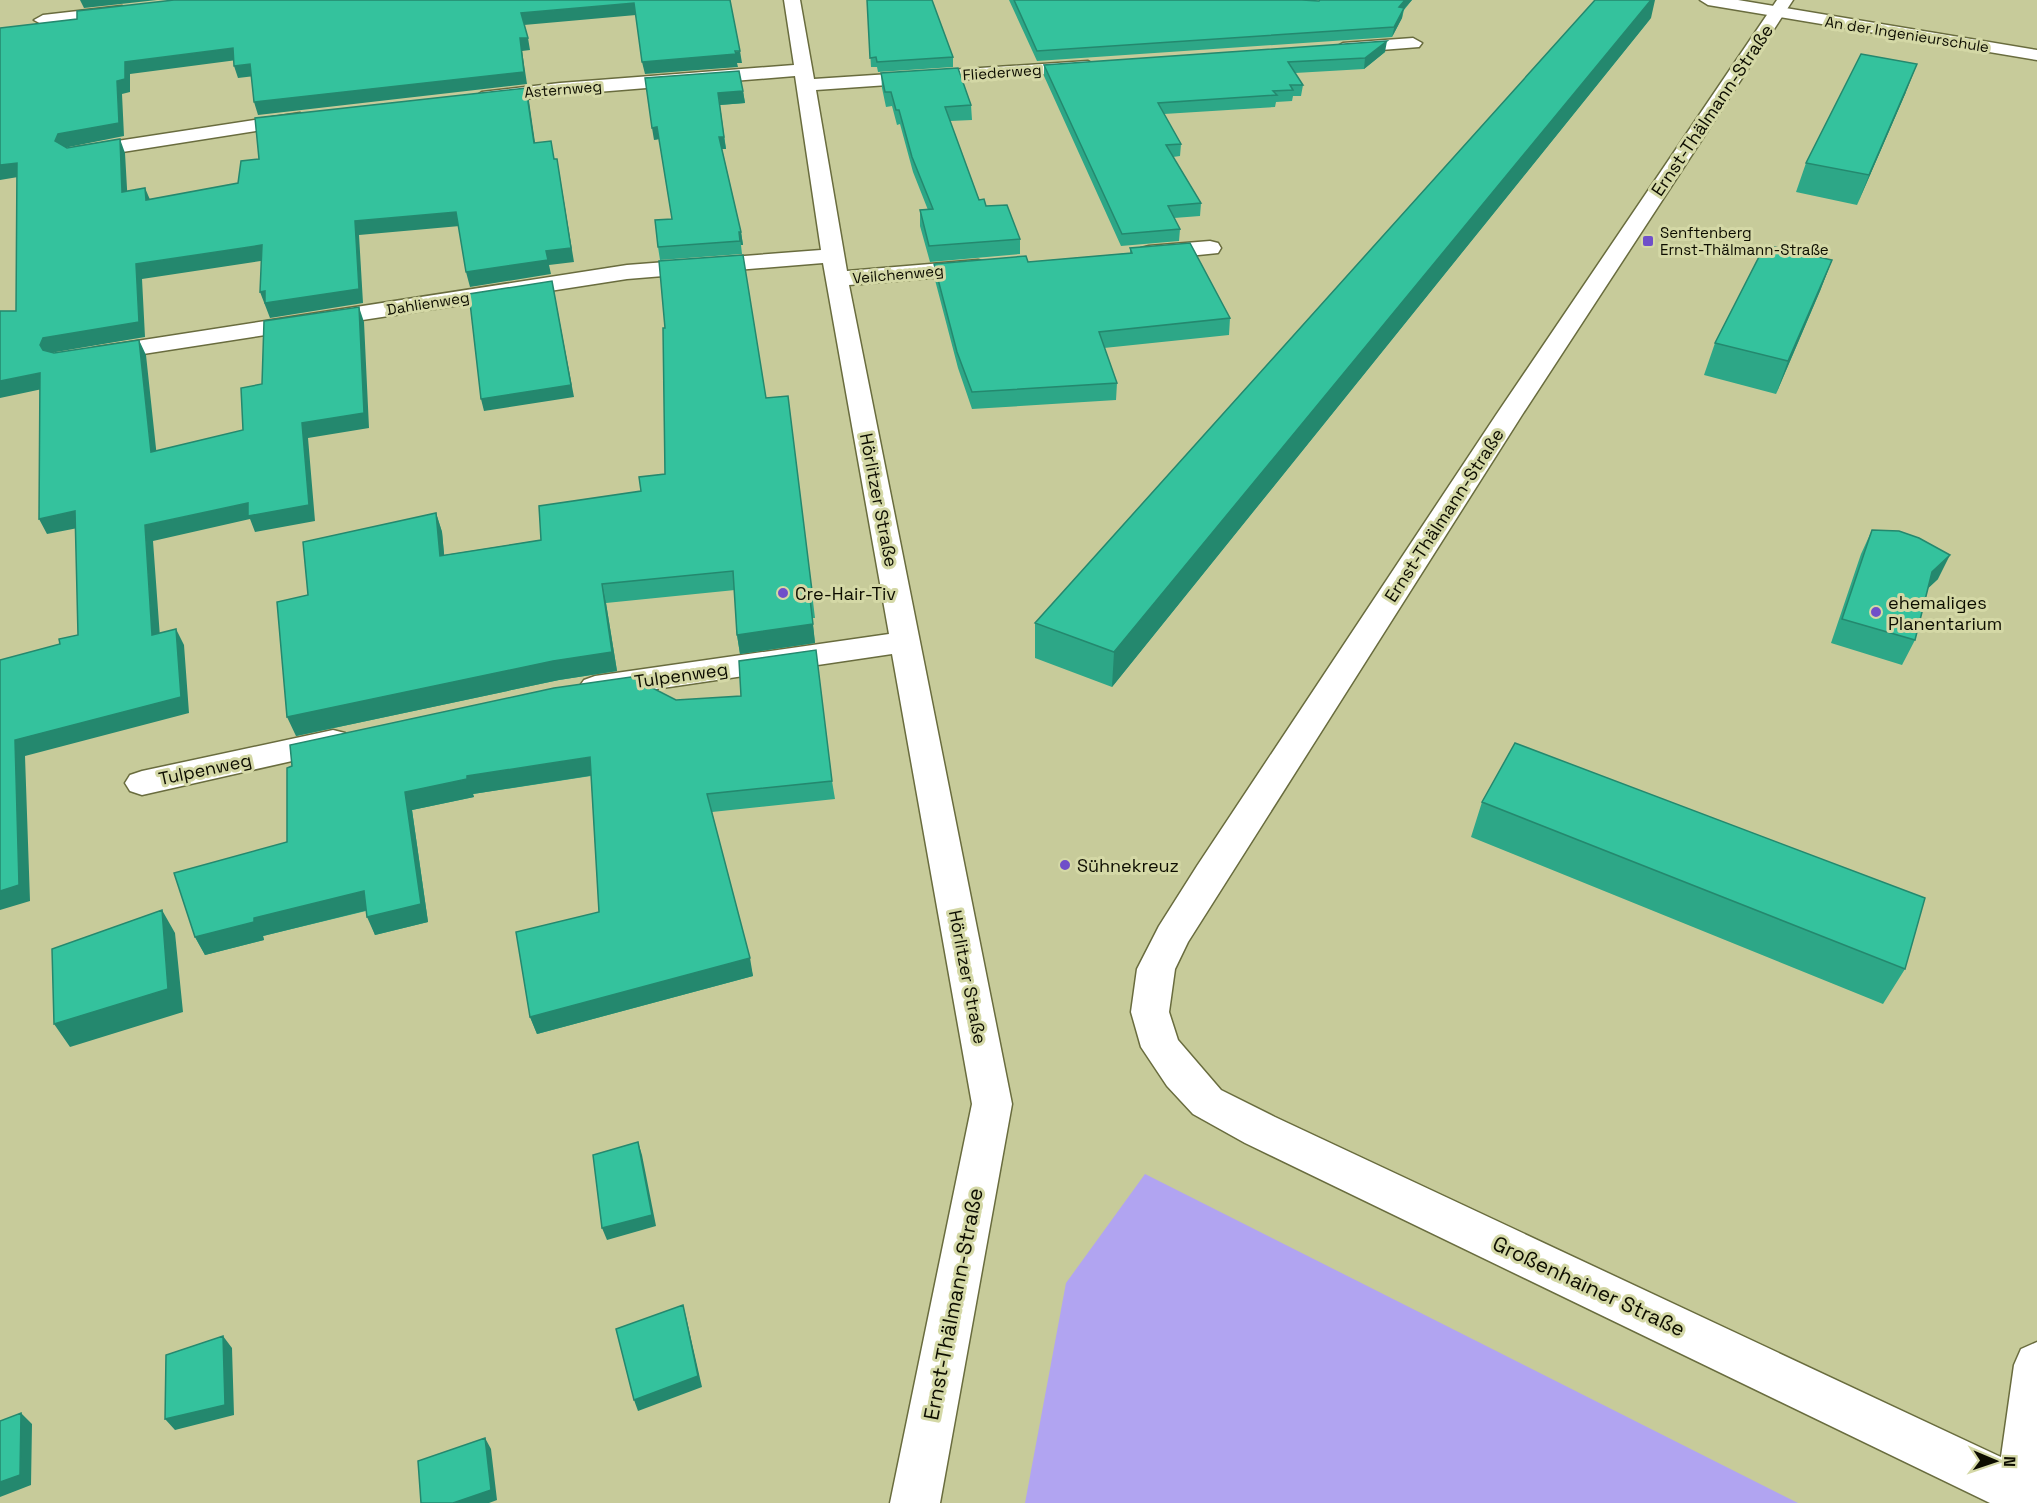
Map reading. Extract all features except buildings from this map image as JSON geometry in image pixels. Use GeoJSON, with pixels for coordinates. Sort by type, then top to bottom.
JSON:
{"type":"FeatureCollection","features":[{"type":"Feature","properties":{"kind":"street","name":"Hörlitzer Straße"},"geometry":{"type":"LineString","coordinates":[[792,0],[835,267],[992,1104]]}},
{"type":"Feature","properties":{"kind":"street","name":"An der Ingenieurschule"},"geometry":{"type":"LineString","coordinates":[[1708,0],[1781,6],[2037,55]]}},
{"type":"Feature","properties":{"kind":"street","name":"Ernst-Thälmann-Straße"},"geometry":{"type":"LineString","coordinates":[[1161,1047],[1150,1012],[1156,969],[1172,936],[1485,453],[1781,6]]}},
{"type":"Feature","properties":{"kind":"street"},"geometry":{"type":"LineString","coordinates":[[43,20],[138,9]]}},
{"type":"Feature","properties":{"kind":"street"},"geometry":{"type":"LineString","coordinates":[[1330,49],[1413,43]]}},
{"type":"Feature","properties":{"kind":"street","name":"Fliederweg"},"geometry":{"type":"LineString","coordinates":[[805,77],[1103,65]]}},
{"type":"Feature","properties":{"kind":"street","name":"Asternweg"},"geometry":{"type":"LineString","coordinates":[[467,99],[560,89],[805,77]]}},
{"type":"Feature","properties":{"kind":"street"},"geometry":{"type":"LineString","coordinates":[[74,153],[258,123],[316,117]]}},
{"type":"Feature","properties":{"kind":"street"},"geometry":{"type":"LineString","coordinates":[[1128,255],[1210,248]]}},
{"type":"Feature","properties":{"kind":"street","name":"Veilchenweg"},"geometry":{"type":"LineString","coordinates":[[835,267],[1000,266]]}},
{"type":"Feature","properties":{"kind":"street","name":"Dahlienweg"},"geometry":{"type":"LineString","coordinates":[[73,357],[627,272],[835,267]]}},
{"type":"Feature","properties":{"kind":"street","name":"Tulpenweg"},"geometry":{"type":"LineString","coordinates":[[571,691],[905,642]]}},
{"type":"Feature","properties":{"kind":"street","name":"Tulpenweg"},"geometry":{"type":"LineString","coordinates":[[142,783],[362,735]]}},
{"type":"Feature","properties":{"kind":"street","name":"Großenhainer Straße"},"geometry":{"type":"LineString","coordinates":[[1161,1047],[1181,1074],[1208,1102],[1260,1130],[2029,1496]]}},
{"type":"Feature","properties":{"kind":"street","name":"Ernst-Thälmann-Straße"},"geometry":{"type":"LineString","coordinates":[[915,1503],[992,1104]]}},
{"type":"Feature","properties":{"kind":"street"},"geometry":{"type":"LineString","coordinates":[[2029,1496],[2037,1365]]}},
{"type":"Feature","properties":{"kind":"shaded area"},"geometry":{"type":"Polygon","coordinates":[[[1145,1174],[1798,1503],[1025,1503],[1066,1283],[1145,1174]]]}},
{"type":"Feature","properties":{"kind":"place","name":"Senftenberg Ernst-Thälmann-Straße"},"geometry":{"type":"Point","coordinates":[1648,241]}},
{"type":"Feature","properties":{"kind":"place","name":"Cre-Hair-Tiv"},"geometry":{"type":"Point","coordinates":[783,593]}},
{"type":"Feature","properties":{"kind":"place","name":"ehemaliges Planentarium"},"geometry":{"type":"Point","coordinates":[1876,612]}},
{"type":"Feature","properties":{"kind":"place","name":"Sühnekreuz"},"geometry":{"type":"Point","coordinates":[1065,865]}}]}
